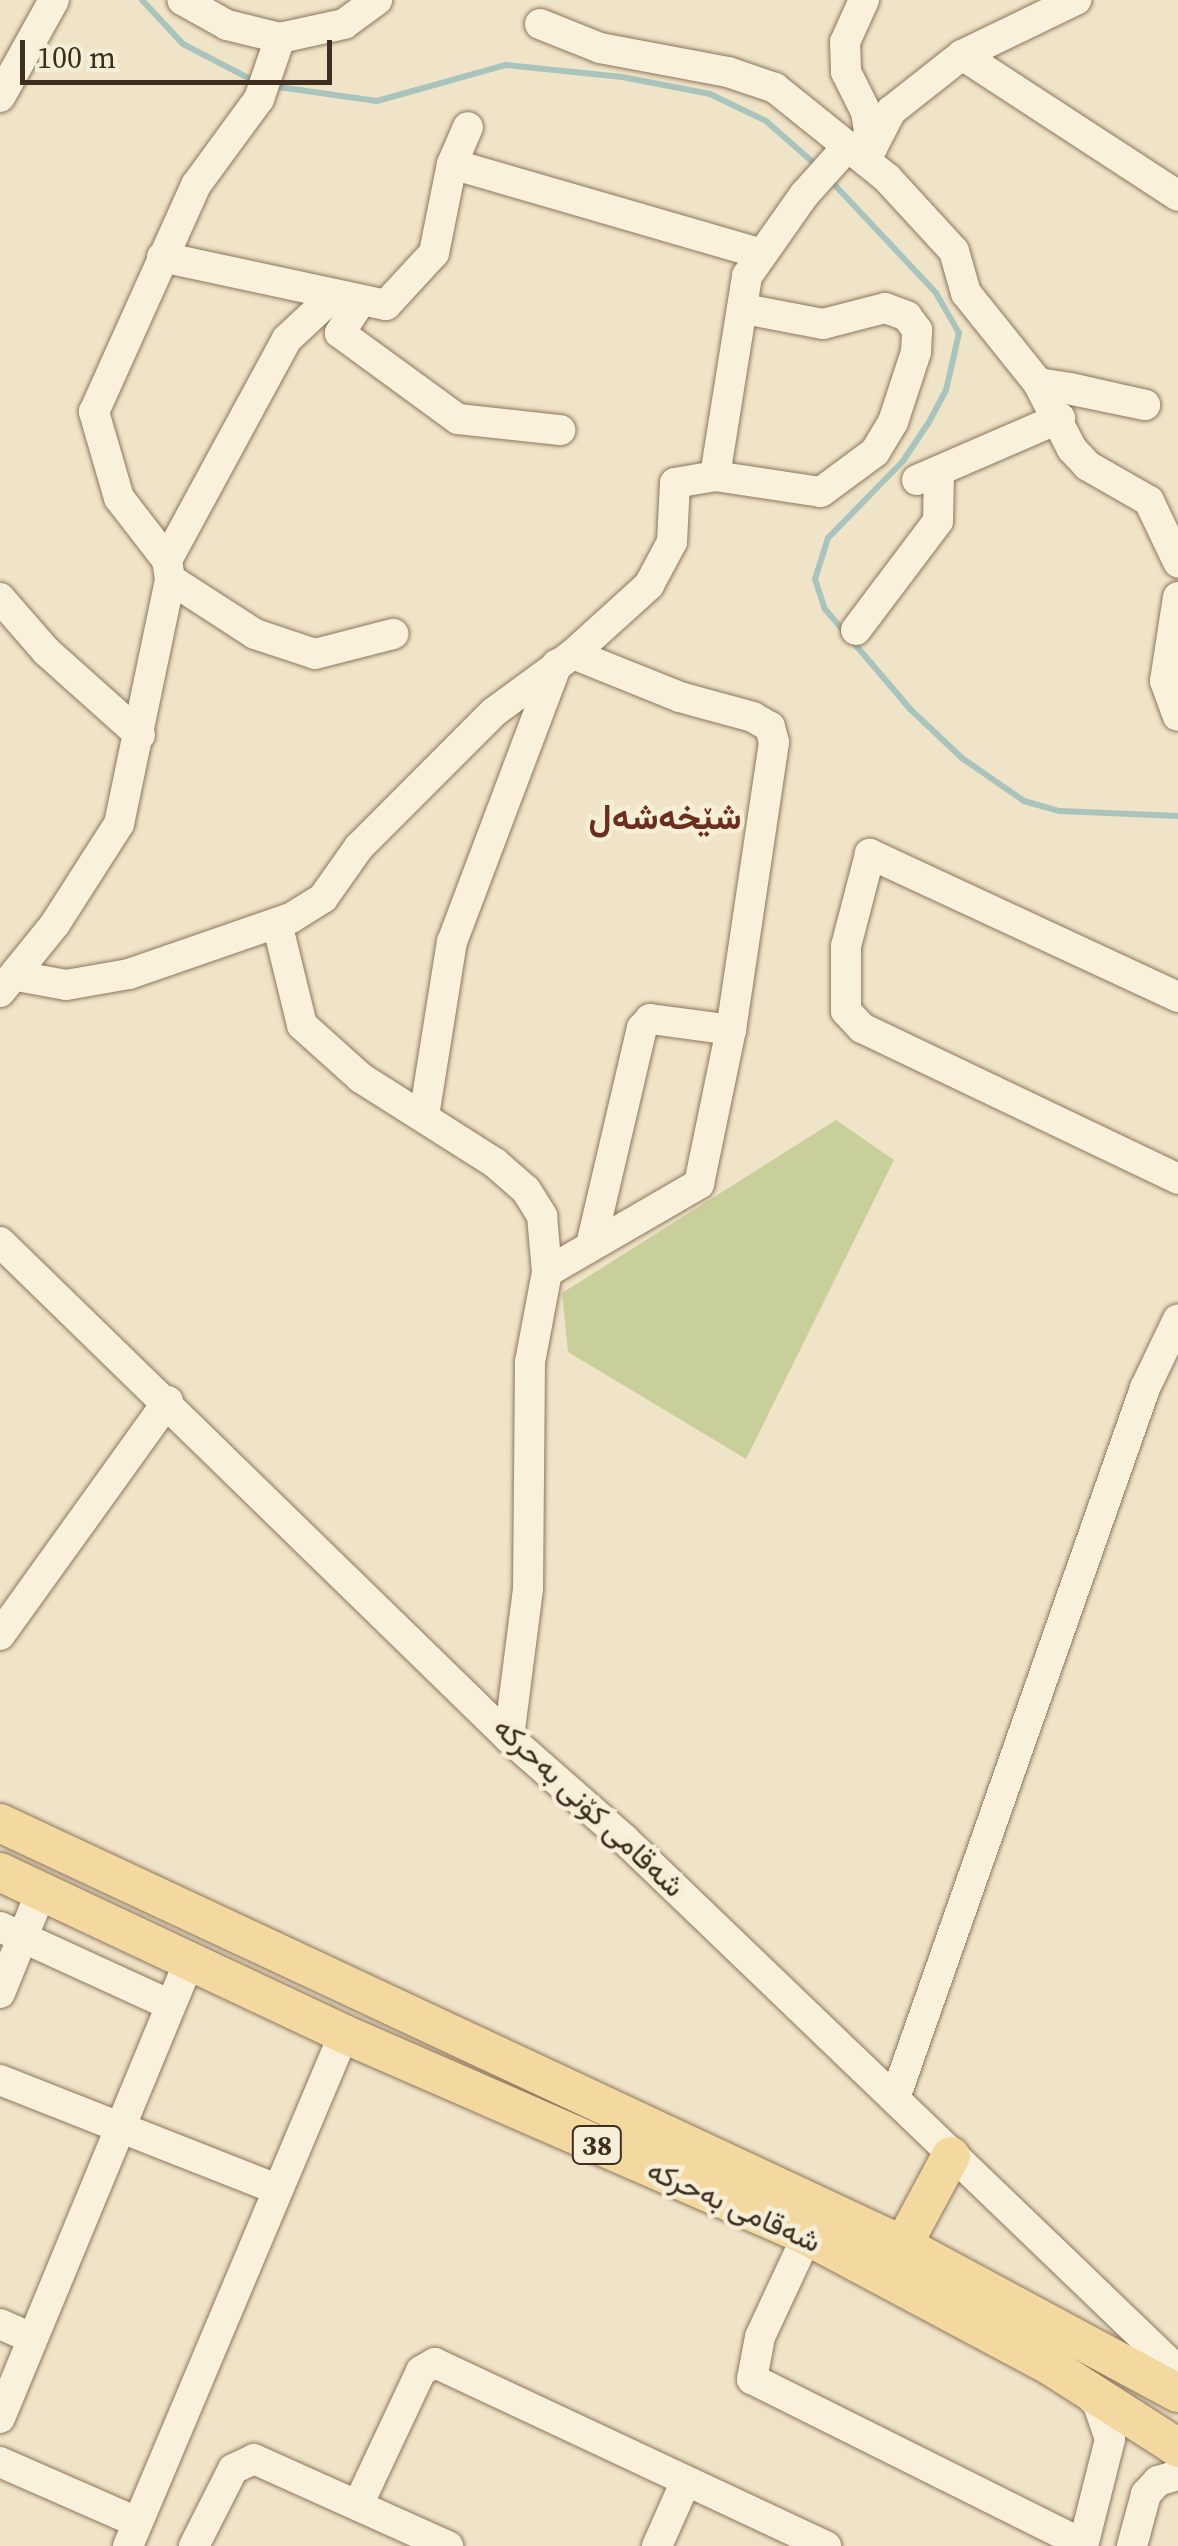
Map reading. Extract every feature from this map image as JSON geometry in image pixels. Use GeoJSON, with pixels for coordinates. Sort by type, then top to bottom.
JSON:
{"type":"FeatureCollection","features":[{"type":"Feature","properties":{"kind":"main road","name":"شەقامی بەحرکە"},"geometry":{"type":"LineString","coordinates":[[0,1823],[903,2245],[1178,2393]]}},
{"type":"Feature","properties":{"kind":"main road","name":"شەقامی بەحرکە"},"geometry":{"type":"LineString","coordinates":[[0,1872],[344,2034],[807,2236],[1076,2381],[1178,2448]]}},
{"type":"Feature","properties":{"kind":"main road"},"geometry":{"type":"LineString","coordinates":[[903,2245],[951,2156]]}},
{"type":"Feature","properties":{"kind":"street"},"geometry":{"type":"LineString","coordinates":[[0,97],[54,0]]}},
{"type":"Feature","properties":{"kind":"street"},"geometry":{"type":"LineString","coordinates":[[182,0],[227,26],[280,38],[344,24],[377,0]]}},
{"type":"Feature","properties":{"kind":"street"},"geometry":{"type":"LineString","coordinates":[[850,153],[866,112],[846,72],[845,42],[864,0]]}},
{"type":"Feature","properties":{"kind":"street"},"geometry":{"type":"LineString","coordinates":[[715,476],[747,276],[804,195],[890,111],[962,56],[1076,0]]}},
{"type":"Feature","properties":{"kind":"street"},"geometry":{"type":"LineString","coordinates":[[540,24],[600,48],[728,72],[776,88],[850,153],[887,178],[954,251],[966,293],[1038,383],[1088,466],[1159,513],[1178,562]]}},
{"type":"Feature","properties":{"kind":"street"},"geometry":{"type":"LineString","coordinates":[[280,38],[264,85],[196,185],[94,412],[119,498],[168,569],[283,646],[315,654],[394,634]]}},
{"type":"Feature","properties":{"kind":"street"},"geometry":{"type":"LineString","coordinates":[[962,56],[1178,196]]}},
{"type":"Feature","properties":{"kind":"street"},"geometry":{"type":"LineString","coordinates":[[162,257],[386,306],[434,253],[452,164],[468,127]]}},
{"type":"Feature","properties":{"kind":"street"},"geometry":{"type":"LineString","coordinates":[[452,164],[761,254]]}},
{"type":"Feature","properties":{"kind":"street"},"geometry":{"type":"LineString","coordinates":[[346,299],[340,333],[458,419],[560,430]]}},
{"type":"Feature","properties":{"kind":"street"},"geometry":{"type":"LineString","coordinates":[[9,984],[118,824],[140,736],[168,569],[287,339],[346,299]]}},
{"type":"Feature","properties":{"kind":"street"},"geometry":{"type":"LineString","coordinates":[[9,984],[66,985],[130,974],[277,923],[323,898],[359,847],[494,712],[565,659],[648,585],[672,542],[675,482],[715,476],[821,492],[875,452],[893,422],[916,352],[917,330],[907,316],[885,308],[823,324],[744,309]]}},
{"type":"Feature","properties":{"kind":"street"},"geometry":{"type":"LineString","coordinates":[[856,630],[938,521],[928,476],[1060,418]]}},
{"type":"Feature","properties":{"kind":"street"},"geometry":{"type":"LineString","coordinates":[[1178,597],[1165,680],[1178,716]]}},
{"type":"Feature","properties":{"kind":"street"},"geometry":{"type":"LineString","coordinates":[[0,598],[46,651],[140,736]]}},
{"type":"Feature","properties":{"kind":"street"},"geometry":{"type":"LineString","coordinates":[[547,1272],[699,1184],[731,1030],[774,742],[770,727],[565,659]]}},
{"type":"Feature","properties":{"kind":"street"},"geometry":{"type":"LineString","coordinates":[[424,1116],[452,942],[565,659]]}},
{"type":"Feature","properties":{"kind":"street"},"geometry":{"type":"LineString","coordinates":[[1178,997],[870,854],[846,946],[846,1011],[862,1028],[1178,1179]]}},
{"type":"Feature","properties":{"kind":"street"},"geometry":{"type":"LineString","coordinates":[[277,923],[302,1026],[361,1078],[424,1116],[526,1190],[542,1216],[547,1272],[530,1362],[528,1590],[509,1738]]}},
{"type":"Feature","properties":{"kind":"street"},"geometry":{"type":"LineString","coordinates":[[592,1245],[642,1028],[650,1018],[731,1030]]}},
{"type":"Feature","properties":{"kind":"street","name":"شەقامی کۆنی بەحرکە"},"geometry":{"type":"LineString","coordinates":[[0,1242],[168,1401],[509,1738],[895,2098],[1178,2372]]}},
{"type":"Feature","properties":{"kind":"street"},"geometry":{"type":"LineString","coordinates":[[895,2098],[1144,1388],[1178,1319]]}},
{"type":"Feature","properties":{"kind":"street"},"geometry":{"type":"LineString","coordinates":[[0,1635],[168,1401]]}},
{"type":"Feature","properties":{"kind":"street"},"geometry":{"type":"LineString","coordinates":[[0,1994],[11,1932],[41,1892]]}},
{"type":"Feature","properties":{"kind":"street"},"geometry":{"type":"LineString","coordinates":[[11,1932],[170,2005]]}},
{"type":"Feature","properties":{"kind":"street"},"geometry":{"type":"LineString","coordinates":[[0,2418],[189,1961]]}},
{"type":"Feature","properties":{"kind":"street"},"geometry":{"type":"LineString","coordinates":[[0,2462],[132,2534],[344,2034]]}},
{"type":"Feature","properties":{"kind":"street"},"geometry":{"type":"LineString","coordinates":[[0,2080],[277,2189]]}},
{"type":"Feature","properties":{"kind":"street"},"geometry":{"type":"LineString","coordinates":[[807,2236],[760,2337],[752,2378],[1083,2545],[1110,2439],[1098,2404],[1076,2381]]}},
{"type":"Feature","properties":{"kind":"street"},"geometry":{"type":"LineString","coordinates":[[0,2324],[32,2338]]}},
{"type":"Feature","properties":{"kind":"street"},"geometry":{"type":"LineString","coordinates":[[358,2505],[428,2363],[826,2546]]}},
{"type":"Feature","properties":{"kind":"street"},"geometry":{"type":"LineString","coordinates":[[194,2546],[240,2461],[254,2459],[448,2546]]}},
{"type":"Feature","properties":{"kind":"street"},"geometry":{"type":"LineString","coordinates":[[1132,2546],[1146,2494],[1158,2481],[1178,2475]]}},
{"type":"Feature","properties":{"kind":"street"},"geometry":{"type":"LineString","coordinates":[[657,2546],[686,2480]]}},
{"type":"Feature","properties":{"kind":"green space"},"geometry":{"type":"Polygon","coordinates":[[[836,1120],[894,1160],[746,1459],[568,1352],[562,1293],[836,1120]]]}},
{"type":"Feature","properties":{"kind":"waterway"},"geometry":{"type":"LineString","coordinates":[[142,0],[183,44],[254,81]]}},
{"type":"Feature","properties":{"kind":"waterway"},"geometry":{"type":"LineString","coordinates":[[271,86],[377,101],[506,65],[622,77],[710,94],[766,121],[816,165]]}},
{"type":"Feature","properties":{"kind":"waterway"},"geometry":{"type":"LineString","coordinates":[[831,181],[936,293],[959,333],[946,390],[927,425],[903,461],[828,538],[815,579],[825,609],[910,709],[962,758],[1024,801],[1060,811],[1178,816]]}},
{"type":"Feature","properties":{"kind":"district","name":"شێخەشەل"},"geometry":{"type":"Point","coordinates":[665,817]}}]}
